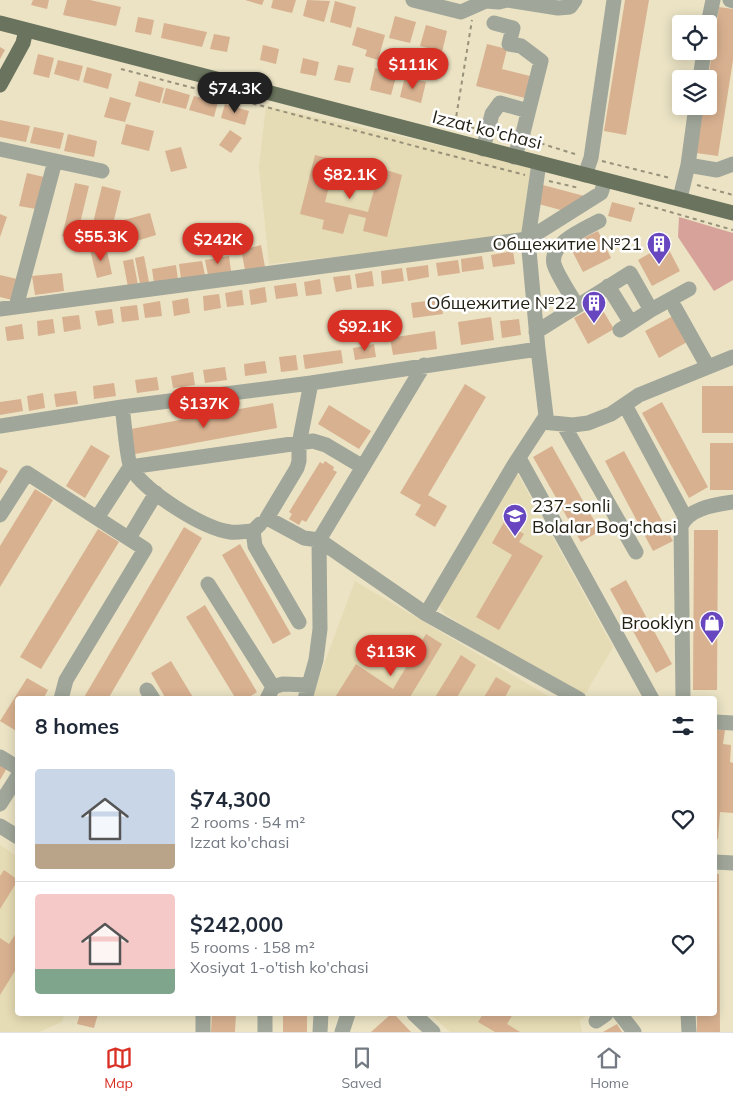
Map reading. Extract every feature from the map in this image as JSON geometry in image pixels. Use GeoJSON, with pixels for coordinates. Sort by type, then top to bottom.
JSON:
{"type":"FeatureCollection","features":[{"type":"Feature","properties":{"kind":"main road","name":"Izzat ko'chasi"},"geometry":{"type":"LineString","coordinates":[[0,23],[585,175],[603,187],[680,198],[733,213]]}},
{"type":"Feature","properties":{"kind":"main road"},"geometry":{"type":"LineString","coordinates":[[0,85],[22,43],[26,30]]}},
{"type":"Feature","properties":{"kind":"street"},"geometry":{"type":"LineString","coordinates":[[413,0],[442,3],[461,12],[486,0],[499,2],[507,0],[558,8],[570,7],[575,0]]}},
{"type":"Feature","properties":{"kind":"street"},"geometry":{"type":"LineString","coordinates":[[585,175],[592,158],[614,0]]}},
{"type":"Feature","properties":{"kind":"street"},"geometry":{"type":"LineString","coordinates":[[710,15],[713,0]]}},
{"type":"Feature","properties":{"kind":"street"},"geometry":{"type":"LineString","coordinates":[[494,23],[512,28],[509,44],[521,46],[541,61],[523,133],[514,157]]}},
{"type":"Feature","properties":{"kind":"street"},"geometry":{"type":"LineString","coordinates":[[483,149],[492,114],[500,103],[528,111]]}},
{"type":"Feature","properties":{"kind":"street"},"geometry":{"type":"LineString","coordinates":[[680,198],[688,165],[695,115]]}},
{"type":"Feature","properties":{"kind":"street"},"geometry":{"type":"LineString","coordinates":[[0,149],[102,171]]}},
{"type":"Feature","properties":{"kind":"street"},"geometry":{"type":"LineString","coordinates":[[16,307],[55,161]]}},
{"type":"Feature","properties":{"kind":"street"},"geometry":{"type":"LineString","coordinates":[[426,614],[546,416],[528,240],[538,163]]}},
{"type":"Feature","properties":{"kind":"street"},"geometry":{"type":"LineString","coordinates":[[688,165],[717,170],[733,164]]}},
{"type":"Feature","properties":{"kind":"street"},"geometry":{"type":"LineString","coordinates":[[0,309],[528,240],[565,216],[603,187]]}},
{"type":"Feature","properties":{"kind":"street"},"geometry":{"type":"LineString","coordinates":[[565,216],[575,235]]}},
{"type":"Feature","properties":{"kind":"street"},"geometry":{"type":"LineString","coordinates":[[577,306],[554,264],[555,253],[560,244],[600,221]]}},
{"type":"Feature","properties":{"kind":"street"},"geometry":{"type":"LineString","coordinates":[[536,332],[630,273],[652,310]]}},
{"type":"Feature","properties":{"kind":"street"},"geometry":{"type":"LineString","coordinates":[[608,286],[626,327],[689,289]]}},
{"type":"Feature","properties":{"kind":"street"},"geometry":{"type":"LineString","coordinates":[[675,308],[708,367]]}},
{"type":"Feature","properties":{"kind":"street"},"geometry":{"type":"LineString","coordinates":[[0,426],[122,407],[311,383],[538,349]]}},
{"type":"Feature","properties":{"kind":"street"},"geometry":{"type":"LineString","coordinates":[[542,422],[573,425],[588,423],[611,414],[639,395],[733,357]]}},
{"type":"Feature","properties":{"kind":"street"},"geometry":{"type":"LineString","coordinates":[[208,584],[270,693],[283,684],[307,692],[316,660],[320,629],[319,540],[424,365]]}},
{"type":"Feature","properties":{"kind":"street"},"geometry":{"type":"LineString","coordinates":[[122,407],[130,467],[146,485],[176,507],[210,526],[231,532],[253,531],[267,518],[298,468],[299,444],[311,383]]}},
{"type":"Feature","properties":{"kind":"street"},"geometry":{"type":"LineString","coordinates":[[625,405],[685,517]]}},
{"type":"Feature","properties":{"kind":"street"},"geometry":{"type":"LineString","coordinates":[[563,424],[636,552]]}},
{"type":"Feature","properties":{"kind":"street"},"geometry":{"type":"LineString","coordinates":[[97,518],[130,467],[313,441],[326,445],[363,467]]}},
{"type":"Feature","properties":{"kind":"street"},"geometry":{"type":"LineString","coordinates":[[519,458],[650,696]]}},
{"type":"Feature","properties":{"kind":"street"},"geometry":{"type":"LineString","coordinates":[[0,515],[27,473],[145,549],[66,680],[62,696]]}},
{"type":"Feature","properties":{"kind":"street"},"geometry":{"type":"LineString","coordinates":[[129,538],[156,493]]}},
{"type":"Feature","properties":{"kind":"street"},"geometry":{"type":"LineString","coordinates":[[683,696],[681,526],[685,517],[712,505],[733,502]]}},
{"type":"Feature","properties":{"kind":"street"},"geometry":{"type":"LineString","coordinates":[[267,518],[304,538],[319,540],[426,614],[574,696]]}},
{"type":"Feature","properties":{"kind":"street"},"geometry":{"type":"LineString","coordinates":[[253,531],[255,546],[299,622]]}},
{"type":"Feature","properties":{"kind":"street"},"geometry":{"type":"LineString","coordinates":[[717,722],[733,723]]}},
{"type":"Feature","properties":{"kind":"street"},"geometry":{"type":"LineString","coordinates":[[0,757],[15,766]]}},
{"type":"Feature","properties":{"kind":"street"},"geometry":{"type":"LineString","coordinates":[[0,804],[15,781]]}},
{"type":"Feature","properties":{"kind":"street"},"geometry":{"type":"LineString","coordinates":[[0,826],[15,835]]}},
{"type":"Feature","properties":{"kind":"street"},"geometry":{"type":"LineString","coordinates":[[717,862],[733,863]]}},
{"type":"Feature","properties":{"kind":"street"},"geometry":{"type":"LineString","coordinates":[[203,1016],[203,1032]]}},
{"type":"Feature","properties":{"kind":"street"},"geometry":{"type":"LineString","coordinates":[[265,1016],[265,1032]]}},
{"type":"Feature","properties":{"kind":"street"},"geometry":{"type":"LineString","coordinates":[[320,1032],[321,1016]]}},
{"type":"Feature","properties":{"kind":"street"},"geometry":{"type":"LineString","coordinates":[[342,1032],[347,1016]]}},
{"type":"Feature","properties":{"kind":"street"},"geometry":{"type":"LineString","coordinates":[[416,1016],[433,1032]]}},
{"type":"Feature","properties":{"kind":"street"},"geometry":{"type":"LineString","coordinates":[[622,1016],[634,1032]]}},
{"type":"Feature","properties":{"kind":"street"},"geometry":{"type":"LineString","coordinates":[[688,1016],[689,1032]]}},
{"type":"Feature","properties":{"kind":"path"},"geometry":{"type":"LineString","coordinates":[[452,141],[475,6]]}},
{"type":"Feature","properties":{"kind":"path"},"geometry":{"type":"LineString","coordinates":[[118,68],[536,178],[603,187]]}},
{"type":"Feature","properties":{"kind":"path"},"geometry":{"type":"LineString","coordinates":[[639,203],[733,230]]}},
{"type":"Feature","properties":{"kind":"shaded area"},"geometry":{"type":"Polygon","coordinates":[[[266,106],[533,167],[525,236],[269,264],[259,167],[266,106]]]}},
{"type":"Feature","properties":{"kind":"shaded area"},"geometry":{"type":"Polygon","coordinates":[[[679,217],[733,233],[733,280],[714,291],[678,237],[679,217]]]}},
{"type":"Feature","properties":{"kind":"shaded area","name":"237-sonli Bolalar Bog'chasi"},"geometry":{"type":"Polygon","coordinates":[[[516,471],[613,647],[584,696],[579,696],[445,614],[438,604],[516,471]]]}},
{"type":"Feature","properties":{"kind":"shaded area"},"geometry":{"type":"Polygon","coordinates":[[[355,581],[548,696],[312,696],[355,581]]]}},
{"type":"Feature","properties":{"kind":"shaded area"},"geometry":{"type":"Polygon","coordinates":[[[0,845],[15,855],[15,1016],[64,1016],[62,1022],[39,1032],[0,1032],[0,845]]]}},
{"type":"Feature","properties":{"kind":"shaded area"},"geometry":{"type":"Polygon","coordinates":[[[432,1016],[586,1016],[580,1020],[582,1032],[450,1032],[432,1016]]]}},
{"type":"Feature","properties":{"kind":"building"},"geometry":{"type":"Polygon","coordinates":[[[33,0],[49,0],[47,9],[31,5],[33,0]]]}},
{"type":"Feature","properties":{"kind":"building"},"geometry":{"type":"Polygon","coordinates":[[[67,0],[90,0],[121,7],[116,26],[63,15],[67,0]]]}},
{"type":"Feature","properties":{"kind":"building"},"geometry":{"type":"Polygon","coordinates":[[[245,0],[264,0],[262,5],[245,0]]]}},
{"type":"Feature","properties":{"kind":"building"},"geometry":{"type":"Polygon","coordinates":[[[273,0],[296,0],[292,13],[271,8],[273,0]]]}},
{"type":"Feature","properties":{"kind":"building"},"geometry":{"type":"Polygon","coordinates":[[[307,0],[330,1],[324,22],[303,16],[307,0]]]}},
{"type":"Feature","properties":{"kind":"building"},"geometry":{"type":"Polygon","coordinates":[[[625,0],[649,0],[626,135],[604,131],[625,0]]]}},
{"type":"Feature","properties":{"kind":"building"},"geometry":{"type":"Polygon","coordinates":[[[335,1],[356,7],[351,28],[330,22],[335,1]]]}},
{"type":"Feature","properties":{"kind":"building"},"geometry":{"type":"Polygon","coordinates":[[[719,7],[733,9],[733,60],[718,156],[696,153],[702,115],[717,115],[717,70],[709,70],[711,60],[717,60],[717,20],[719,7]]]}},
{"type":"Feature","properties":{"kind":"building"},"geometry":{"type":"Polygon","coordinates":[[[395,16],[416,22],[410,43],[389,38],[395,16]]]}},
{"type":"Feature","properties":{"kind":"building"},"geometry":{"type":"Polygon","coordinates":[[[138,17],[154,20],[151,35],[135,32],[138,17]]]}},
{"type":"Feature","properties":{"kind":"building"},"geometry":{"type":"Polygon","coordinates":[[[164,23],[207,32],[202,47],[161,38],[164,23]]]}},
{"type":"Feature","properties":{"kind":"building"},"geometry":{"type":"Polygon","coordinates":[[[426,25],[447,31],[442,52],[420,46],[426,25]]]}},
{"type":"Feature","properties":{"kind":"building"},"geometry":{"type":"Polygon","coordinates":[[[357,27],[385,35],[378,60],[365,56],[367,50],[352,45],[357,27]]]}},
{"type":"Feature","properties":{"kind":"building"},"geometry":{"type":"Polygon","coordinates":[[[214,34],[230,37],[227,52],[210,49],[214,34]]]}},
{"type":"Feature","properties":{"kind":"building"},"geometry":{"type":"Polygon","coordinates":[[[487,44],[507,49],[502,69],[530,76],[525,98],[476,86],[487,44]]]}},
{"type":"Feature","properties":{"kind":"building"},"geometry":{"type":"Polygon","coordinates":[[[263,45],[279,49],[276,64],[260,60],[263,45]]]}},
{"type":"Feature","properties":{"kind":"building"},"geometry":{"type":"Polygon","coordinates":[[[0,47],[5,50],[0,59],[0,47]]]}},
{"type":"Feature","properties":{"kind":"building"},"geometry":{"type":"Polygon","coordinates":[[[38,54],[54,58],[49,78],[33,74],[38,54]]]}},
{"type":"Feature","properties":{"kind":"building"},"geometry":{"type":"Polygon","coordinates":[[[303,58],[319,62],[316,76],[300,73],[303,58]]]}},
{"type":"Feature","properties":{"kind":"building"},"geometry":{"type":"Polygon","coordinates":[[[58,60],[83,66],[79,81],[54,74],[58,60]]]}},
{"type":"Feature","properties":{"kind":"building"},"geometry":{"type":"Polygon","coordinates":[[[338,65],[354,68],[350,83],[334,80],[338,65]]]}},
{"type":"Feature","properties":{"kind":"building"},"geometry":{"type":"Polygon","coordinates":[[[87,67],[112,74],[108,89],[83,82],[87,67]]]}},
{"type":"Feature","properties":{"kind":"building"},"geometry":{"type":"Polygon","coordinates":[[[375,68],[397,74],[391,95],[370,90],[375,68]]]}},
{"type":"Feature","properties":{"kind":"building"},"geometry":{"type":"Polygon","coordinates":[[[405,76],[426,82],[421,103],[400,97],[405,76]]]}},
{"type":"Feature","properties":{"kind":"building"},"geometry":{"type":"Polygon","coordinates":[[[139,81],[164,88],[160,103],[135,96],[139,81]]]}},
{"type":"Feature","properties":{"kind":"building"},"geometry":{"type":"Polygon","coordinates":[[[166,88],[190,95],[186,109],[162,103],[166,88]]]}},
{"type":"Feature","properties":{"kind":"building"},"geometry":{"type":"Polygon","coordinates":[[[194,96],[218,102],[214,117],[189,110],[194,96]]]}},
{"type":"Feature","properties":{"kind":"building"},"geometry":{"type":"Polygon","coordinates":[[[110,97],[131,103],[125,122],[104,117],[110,97]]]}},
{"type":"Feature","properties":{"kind":"building"},"geometry":{"type":"Polygon","coordinates":[[[225,104],[249,111],[245,125],[221,118],[225,104]]]}},
{"type":"Feature","properties":{"kind":"building"},"geometry":{"type":"Polygon","coordinates":[[[0,120],[30,126],[26,142],[0,137],[0,120]]]}},
{"type":"Feature","properties":{"kind":"building"},"geometry":{"type":"Polygon","coordinates":[[[126,124],[154,131],[149,151],[121,144],[126,124]]]}},
{"type":"Feature","properties":{"kind":"building"},"geometry":{"type":"Polygon","coordinates":[[[34,127],[64,133],[60,149],[30,143],[34,127]]]}},
{"type":"Feature","properties":{"kind":"building"},"geometry":{"type":"Polygon","coordinates":[[[230,130],[242,138],[231,153],[219,145],[230,130]]]}},
{"type":"Feature","properties":{"kind":"building"},"geometry":{"type":"Polygon","coordinates":[[[68,134],[97,141],[94,157],[64,151],[68,134]]]}},
{"type":"Feature","properties":{"kind":"building"},"geometry":{"type":"Polygon","coordinates":[[[181,147],[187,168],[171,172],[165,151],[181,147]]]}},
{"type":"Feature","properties":{"kind":"building"},"geometry":{"type":"Polygon","coordinates":[[[315,155],[336,160],[325,202],[368,212],[380,168],[402,175],[387,237],[363,231],[366,218],[349,214],[343,234],[322,229],[324,220],[300,214],[315,155]]]}},
{"type":"Feature","properties":{"kind":"building"},"geometry":{"type":"Polygon","coordinates":[[[27,173],[44,177],[36,209],[19,206],[27,173]]]}},
{"type":"Feature","properties":{"kind":"building"},"geometry":{"type":"Polygon","coordinates":[[[75,183],[89,186],[76,240],[62,236],[75,183]]]}},
{"type":"Feature","properties":{"kind":"building"},"geometry":{"type":"Polygon","coordinates":[[[539,184],[588,197],[568,212],[535,203],[539,184]]]}},
{"type":"Feature","properties":{"kind":"building"},"geometry":{"type":"Polygon","coordinates":[[[102,186],[121,191],[112,228],[93,223],[102,186]]]}},
{"type":"Feature","properties":{"kind":"building"},"geometry":{"type":"Polygon","coordinates":[[[612,202],[635,208],[631,222],[608,216],[612,202]]]}},
{"type":"Feature","properties":{"kind":"building"},"geometry":{"type":"Polygon","coordinates":[[[150,213],[156,235],[127,244],[120,221],[150,213]]]}},
{"type":"Feature","properties":{"kind":"building"},"geometry":{"type":"Polygon","coordinates":[[[0,214],[7,217],[0,237],[0,214]]]}},
{"type":"Feature","properties":{"kind":"building"},"geometry":{"type":"Polygon","coordinates":[[[598,231],[611,258],[583,272],[569,245],[598,231]]]}},
{"type":"Feature","properties":{"kind":"building"},"geometry":{"type":"Polygon","coordinates":[[[246,232],[250,248],[261,245],[265,267],[245,270],[241,249],[230,252],[227,237],[246,232]]]}},
{"type":"Feature","properties":{"kind":"building","name":"Общежитие №21"},"geometry":{"type":"Polygon","coordinates":[[[666,244],[680,271],[652,286],[638,260],[666,244]]]}},
{"type":"Feature","properties":{"kind":"building"},"geometry":{"type":"Polygon","coordinates":[[[106,246],[112,274],[97,278],[90,250],[106,246]]]}},
{"type":"Feature","properties":{"kind":"building"},"geometry":{"type":"Polygon","coordinates":[[[513,251],[515,264],[493,267],[491,255],[513,251]]]}},
{"type":"Feature","properties":{"kind":"building"},"geometry":{"type":"Polygon","coordinates":[[[144,256],[149,282],[140,284],[135,258],[144,256]]]}},
{"type":"Feature","properties":{"kind":"building"},"geometry":{"type":"Polygon","coordinates":[[[229,256],[231,271],[208,275],[205,260],[229,256]]]}},
{"type":"Feature","properties":{"kind":"building"},"geometry":{"type":"Polygon","coordinates":[[[482,256],[484,269],[462,272],[461,259],[482,256]]]}},
{"type":"Feature","properties":{"kind":"building"},"geometry":{"type":"Polygon","coordinates":[[[133,259],[138,285],[128,287],[123,261],[133,259]]]}},
{"type":"Feature","properties":{"kind":"building"},"geometry":{"type":"Polygon","coordinates":[[[458,260],[460,273],[438,276],[436,263],[458,260]]]}},
{"type":"Feature","properties":{"kind":"building"},"geometry":{"type":"Polygon","coordinates":[[[202,261],[205,275],[181,279],[179,264],[202,261]]]}},
{"type":"Feature","properties":{"kind":"building"},"geometry":{"type":"Polygon","coordinates":[[[176,265],[178,280],[154,283],[152,269],[176,265]]]}},
{"type":"Feature","properties":{"kind":"building"},"geometry":{"type":"Polygon","coordinates":[[[428,265],[429,277],[408,281],[406,268],[428,265]]]}},
{"type":"Feature","properties":{"kind":"building"},"geometry":{"type":"Polygon","coordinates":[[[402,268],[404,281],[382,284],[381,271],[402,268]]]}},
{"type":"Feature","properties":{"kind":"building"},"geometry":{"type":"Polygon","coordinates":[[[372,271],[374,286],[357,288],[355,274],[372,271]]]}},
{"type":"Feature","properties":{"kind":"building"},"geometry":{"type":"Polygon","coordinates":[[[62,273],[64,291],[35,295],[32,276],[62,273]]]}},
{"type":"Feature","properties":{"kind":"building"},"geometry":{"type":"Polygon","coordinates":[[[0,275],[17,279],[12,300],[0,297],[0,275]]]}},
{"type":"Feature","properties":{"kind":"building"},"geometry":{"type":"Polygon","coordinates":[[[350,275],[352,289],[336,292],[333,277],[350,275]]]}},
{"type":"Feature","properties":{"kind":"building"},"geometry":{"type":"Polygon","coordinates":[[[320,279],[322,294],[306,296],[304,282],[320,279]]]}},
{"type":"Feature","properties":{"kind":"building"},"geometry":{"type":"Polygon","coordinates":[[[296,283],[298,296],[276,299],[274,286],[296,283]]]}},
{"type":"Feature","properties":{"kind":"building"},"geometry":{"type":"Polygon","coordinates":[[[265,287],[267,302],[251,305],[249,290],[265,287]]]}},
{"type":"Feature","properties":{"kind":"building"},"geometry":{"type":"Polygon","coordinates":[[[242,290],[244,305],[227,307],[225,293],[242,290]]]}},
{"type":"Feature","properties":{"kind":"building"},"geometry":{"type":"Polygon","coordinates":[[[219,294],[221,308],[204,311],[203,296],[219,294]]]}},
{"type":"Feature","properties":{"kind":"building"},"geometry":{"type":"Polygon","coordinates":[[[188,298],[190,313],[174,316],[172,301],[188,298]]]}},
{"type":"Feature","properties":{"kind":"building"},"geometry":{"type":"Polygon","coordinates":[[[441,299],[443,314],[413,318],[411,303],[441,299]]]}},
{"type":"Feature","properties":{"kind":"building"},"geometry":{"type":"Polygon","coordinates":[[[160,301],[162,316],[145,318],[143,304],[160,301]]]}},
{"type":"Feature","properties":{"kind":"building","name":"Общежитие №22"},"geometry":{"type":"Polygon","coordinates":[[[599,304],[614,329],[588,344],[574,318],[599,304]]]}},
{"type":"Feature","properties":{"kind":"building"},"geometry":{"type":"Polygon","coordinates":[[[137,305],[139,320],[122,322],[120,307],[137,305]]]}},
{"type":"Feature","properties":{"kind":"building"},"geometry":{"type":"Polygon","coordinates":[[[112,309],[114,323],[98,326],[95,311],[112,309]]]}},
{"type":"Feature","properties":{"kind":"building"},"geometry":{"type":"Polygon","coordinates":[[[79,315],[81,329],[64,332],[62,317],[79,315]]]}},
{"type":"Feature","properties":{"kind":"building"},"geometry":{"type":"Polygon","coordinates":[[[673,316],[687,342],[659,358],[645,331],[673,316]]]}},
{"type":"Feature","properties":{"kind":"building"},"geometry":{"type":"Polygon","coordinates":[[[491,317],[494,340],[461,345],[458,322],[491,317]]]}},
{"type":"Feature","properties":{"kind":"building"},"geometry":{"type":"Polygon","coordinates":[[[53,319],[55,333],[38,336],[37,321],[53,319]]]}},
{"type":"Feature","properties":{"kind":"building"},"geometry":{"type":"Polygon","coordinates":[[[519,319],[521,335],[502,338],[500,321],[519,319]]]}},
{"type":"Feature","properties":{"kind":"building"},"geometry":{"type":"Polygon","coordinates":[[[22,324],[24,339],[7,341],[5,327],[22,324]]]}},
{"type":"Feature","properties":{"kind":"building"},"geometry":{"type":"Polygon","coordinates":[[[435,331],[437,349],[393,355],[390,338],[435,331]]]}},
{"type":"Feature","properties":{"kind":"building"},"geometry":{"type":"Polygon","coordinates":[[[374,344],[376,357],[355,360],[353,348],[374,344]]]}},
{"type":"Feature","properties":{"kind":"building"},"geometry":{"type":"Polygon","coordinates":[[[341,350],[343,363],[305,369],[303,355],[341,350]]]}},
{"type":"Feature","properties":{"kind":"building"},"geometry":{"type":"Polygon","coordinates":[[[296,355],[298,370],[281,372],[279,357],[296,355]]]}},
{"type":"Feature","properties":{"kind":"building"},"geometry":{"type":"Polygon","coordinates":[[[265,361],[267,373],[245,376],[244,364],[265,361]]]}},
{"type":"Feature","properties":{"kind":"building"},"geometry":{"type":"Polygon","coordinates":[[[225,367],[227,380],[205,383],[203,370],[225,367]]]}},
{"type":"Feature","properties":{"kind":"building"},"geometry":{"type":"Polygon","coordinates":[[[193,372],[195,385],[173,388],[171,376],[193,372]]]}},
{"type":"Feature","properties":{"kind":"building"},"geometry":{"type":"Polygon","coordinates":[[[157,377],[159,390],[137,393],[135,380],[157,377]]]}},
{"type":"Feature","properties":{"kind":"building"},"geometry":{"type":"Polygon","coordinates":[[[114,383],[116,396],[94,399],[93,386],[114,383]]]}},
{"type":"Feature","properties":{"kind":"building"},"geometry":{"type":"Polygon","coordinates":[[[465,384],[486,397],[428,495],[447,506],[435,527],[415,515],[421,505],[400,493],[465,384]]]}},
{"type":"Feature","properties":{"kind":"building"},"geometry":{"type":"Polygon","coordinates":[[[702,386],[733,386],[733,433],[702,433],[702,386]]]}},
{"type":"Feature","properties":{"kind":"building"},"geometry":{"type":"Polygon","coordinates":[[[76,391],[78,404],[56,407],[54,394],[76,391]]]}},
{"type":"Feature","properties":{"kind":"building"},"geometry":{"type":"Polygon","coordinates":[[[43,393],[45,408],[29,411],[27,396],[43,393]]]}},
{"type":"Feature","properties":{"kind":"building"},"geometry":{"type":"Polygon","coordinates":[[[21,399],[23,411],[0,415],[0,402],[21,399]]]}},
{"type":"Feature","properties":{"kind":"building"},"geometry":{"type":"Polygon","coordinates":[[[662,402],[708,487],[689,498],[642,413],[662,402]]]}},
{"type":"Feature","properties":{"kind":"building"},"geometry":{"type":"Polygon","coordinates":[[[273,403],[277,428],[135,454],[131,429],[273,403]]]}},
{"type":"Feature","properties":{"kind":"building"},"geometry":{"type":"Polygon","coordinates":[[[329,405],[371,431],[359,449],[318,424],[329,405]]]}},
{"type":"Feature","properties":{"kind":"building"},"geometry":{"type":"Polygon","coordinates":[[[710,443],[733,443],[733,490],[710,490],[710,443]]]}},
{"type":"Feature","properties":{"kind":"building"},"geometry":{"type":"Polygon","coordinates":[[[91,445],[110,456],[85,498],[66,486],[91,445]]]}},
{"type":"Feature","properties":{"kind":"building"},"geometry":{"type":"Polygon","coordinates":[[[552,446],[600,531],[581,542],[533,457],[552,446]]]}},
{"type":"Feature","properties":{"kind":"building"},"geometry":{"type":"Polygon","coordinates":[[[624,451],[673,541],[653,551],[605,461],[624,451]]]}},
{"type":"Feature","properties":{"kind":"building"},"geometry":{"type":"Polygon","coordinates":[[[325,461],[334,467],[333,470],[337,472],[306,522],[302,520],[299,525],[289,519],[292,514],[289,512],[320,462],[323,464],[325,461]]]}},
{"type":"Feature","properties":{"kind":"building"},"geometry":{"type":"Polygon","coordinates":[[[0,467],[8,471],[0,484],[0,467]]]}},
{"type":"Feature","properties":{"kind":"building"},"geometry":{"type":"Polygon","coordinates":[[[35,489],[53,500],[0,587],[0,546],[35,489]]]}},
{"type":"Feature","properties":{"kind":"building"},"geometry":{"type":"Polygon","coordinates":[[[504,522],[524,534],[519,542],[543,556],[499,630],[476,617],[512,555],[492,543],[504,522]]]}},
{"type":"Feature","properties":{"kind":"building"},"geometry":{"type":"Polygon","coordinates":[[[184,527],[202,538],[110,696],[85,696],[184,527]]]}},
{"type":"Feature","properties":{"kind":"building"},"geometry":{"type":"Polygon","coordinates":[[[98,529],[119,542],[41,669],[20,657],[98,529]]]}},
{"type":"Feature","properties":{"kind":"building"},"geometry":{"type":"Polygon","coordinates":[[[694,530],[718,530],[717,690],[693,690],[694,530]]]}},
{"type":"Feature","properties":{"kind":"building"},"geometry":{"type":"Polygon","coordinates":[[[240,544],[291,634],[273,644],[222,555],[240,544]]]}},
{"type":"Feature","properties":{"kind":"building"},"geometry":{"type":"Polygon","coordinates":[[[626,580],[672,664],[656,673],[610,589],[626,580]]]}},
{"type":"Feature","properties":{"kind":"building"},"geometry":{"type":"Polygon","coordinates":[[[205,605],[257,692],[251,696],[234,696],[186,617],[205,605]]]}},
{"type":"Feature","properties":{"kind":"building"},"geometry":{"type":"Polygon","coordinates":[[[426,634],[442,644],[411,696],[336,696],[356,664],[393,689],[426,634]]]}},
{"type":"Feature","properties":{"kind":"building"},"geometry":{"type":"Polygon","coordinates":[[[461,655],[476,665],[458,696],[436,696],[461,655]]]}},
{"type":"Feature","properties":{"kind":"building"},"geometry":{"type":"Polygon","coordinates":[[[171,661],[192,696],[164,696],[151,673],[171,661]]]}},
{"type":"Feature","properties":{"kind":"building"},"geometry":{"type":"Polygon","coordinates":[[[496,677],[511,686],[506,696],[485,696],[496,677]]]}},
{"type":"Feature","properties":{"kind":"building"},"geometry":{"type":"Polygon","coordinates":[[[27,678],[48,690],[45,696],[16,696],[27,678]]]}},
{"type":"Feature","properties":{"kind":"building"},"geometry":{"type":"Polygon","coordinates":[[[15,697],[15,730],[0,721],[15,697]]]}},
{"type":"Feature","properties":{"kind":"building"},"geometry":{"type":"Polygon","coordinates":[[[717,729],[725,730],[723,744],[731,745],[730,762],[733,763],[733,813],[720,812],[718,839],[717,729]]]}},
{"type":"Feature","properties":{"kind":"building"},"geometry":{"type":"Polygon","coordinates":[[[0,764],[7,768],[0,780],[0,764]]]}},
{"type":"Feature","properties":{"kind":"building"},"geometry":{"type":"Polygon","coordinates":[[[4,870],[15,878],[15,885],[0,909],[0,876],[4,870]]]}},
{"type":"Feature","properties":{"kind":"building"},"geometry":{"type":"Polygon","coordinates":[[[717,874],[719,874],[720,1032],[697,1032],[697,1016],[717,1016],[717,874]]]}},
{"type":"Feature","properties":{"kind":"building"},"geometry":{"type":"Polygon","coordinates":[[[15,935],[15,971],[0,995],[0,938],[9,944],[15,935]]]}},
{"type":"Feature","properties":{"kind":"building"},"geometry":{"type":"Polygon","coordinates":[[[79,1016],[97,1016],[94,1028],[77,1024],[79,1016]]]}},
{"type":"Feature","properties":{"kind":"building"},"geometry":{"type":"Polygon","coordinates":[[[212,1016],[236,1016],[235,1032],[211,1032],[212,1016]]]}},
{"type":"Feature","properties":{"kind":"building"},"geometry":{"type":"Polygon","coordinates":[[[283,1016],[307,1016],[307,1032],[283,1032],[283,1016]]]}},
{"type":"Feature","properties":{"kind":"building"},"geometry":{"type":"Polygon","coordinates":[[[389,1016],[396,1016],[411,1032],[371,1032],[389,1016]]]}},
{"type":"Feature","properties":{"kind":"building"},"geometry":{"type":"Polygon","coordinates":[[[482,1016],[512,1016],[507,1024],[520,1032],[495,1032],[478,1022],[482,1016]]]}},
{"type":"Feature","properties":{"kind":"building"},"geometry":{"type":"Polygon","coordinates":[[[617,1024],[622,1032],[603,1032],[617,1024]]]}},
{"type":"Feature","properties":{"kind":"place","name":"Общежитие №21"},"geometry":{"type":"Point","coordinates":[659,265]}},
{"type":"Feature","properties":{"kind":"place","name":"Общежитие №22"},"geometry":{"type":"Point","coordinates":[594,324]}},
{"type":"Feature","properties":{"kind":"place","name":"237-sonli Bolalar Bog'chasi"},"geometry":{"type":"Point","coordinates":[515,537]}},
{"type":"Feature","properties":{"kind":"place","name":"Brooklyn"},"geometry":{"type":"Point","coordinates":[712,644]}}]}
